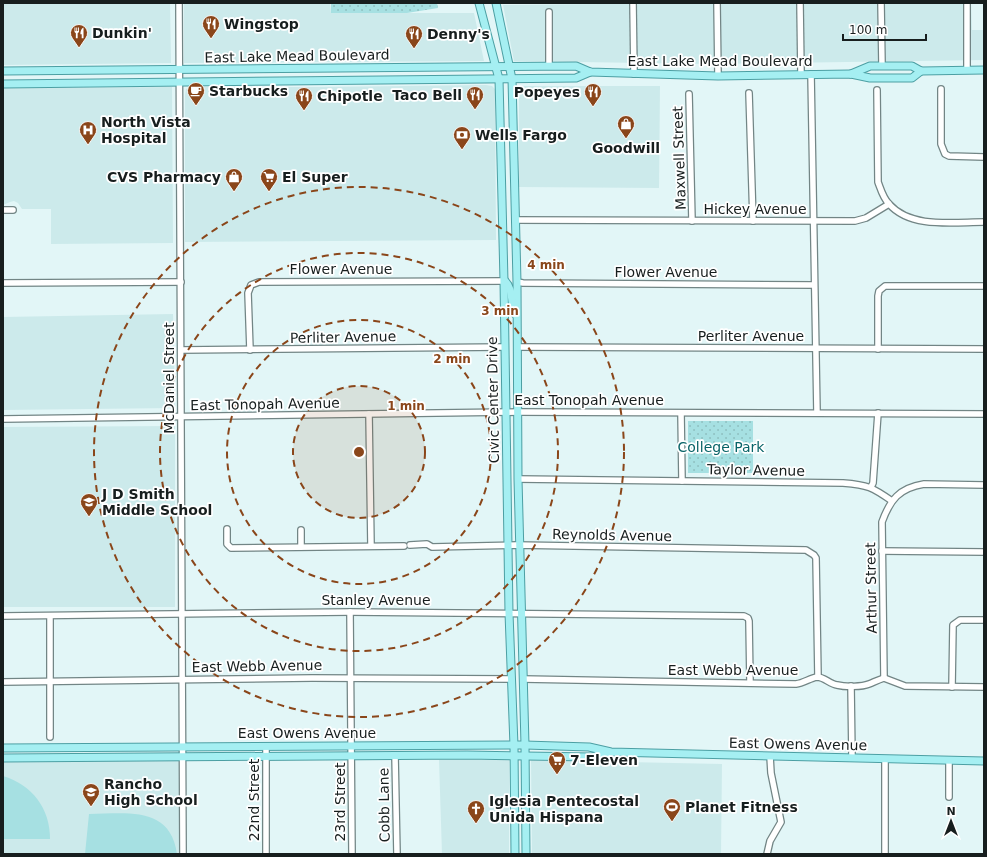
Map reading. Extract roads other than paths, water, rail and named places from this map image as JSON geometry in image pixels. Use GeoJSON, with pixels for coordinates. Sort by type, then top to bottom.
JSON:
{"type":"FeatureCollection","features":[{"type":"Feature","properties":{"kind":"main road","name":"Civic Center Drive"},"geometry":{"type":"LineString","coordinates":[[479,3],[499,79],[504,248],[509,613],[514,750],[515,854]]}},
{"type":"Feature","properties":{"kind":"main road","name":"Civic Center Drive"},"geometry":{"type":"LineString","coordinates":[[496,3],[512,79],[517,282],[518,479],[525,750],[526,854]]}},
{"type":"Feature","properties":{"kind":"main road","name":"East Lake Mead Boulevard"},"geometry":{"type":"LineString","coordinates":[[3,71],[576,66],[590,72],[634,74],[718,76],[851,74],[870,78],[912,78],[921,70]]}},
{"type":"Feature","properties":{"kind":"main road","name":"East Lake Mead Boulevard"},"geometry":{"type":"LineString","coordinates":[[851,74],[870,66],[912,66],[921,70],[984,70]]}},
{"type":"Feature","properties":{"kind":"main road"},"geometry":{"type":"LineString","coordinates":[[327,69],[328,80]]}},
{"type":"Feature","properties":{"kind":"main road"},"geometry":{"type":"LineString","coordinates":[[70,71],[83,77],[91,83]]}},
{"type":"Feature","properties":{"kind":"main road","name":"East Lake Mead Boulevard"},"geometry":{"type":"LineString","coordinates":[[3,84],[576,78],[590,72]]}},
{"type":"Feature","properties":{"kind":"main road"},"geometry":{"type":"LineString","coordinates":[[504,248],[509,275],[513,281],[517,282]]}},
{"type":"Feature","properties":{"kind":"main road"},"geometry":{"type":"LineString","coordinates":[[504,281],[510,289],[512,308],[517,317]]}},
{"type":"Feature","properties":{"kind":"main road","name":"East Owens Avenue"},"geometry":{"type":"LineString","coordinates":[[3,758],[106,758],[266,746],[395,755],[514,750]]}},
{"type":"Feature","properties":{"kind":"main road","name":"East Owens Avenue"},"geometry":{"type":"LineString","coordinates":[[3,748],[115,748],[266,756],[351,751],[525,750],[589,747],[611,752],[984,761]]}},
{"type":"Feature","properties":{"kind":"main road"},"geometry":{"type":"LineString","coordinates":[[106,758],[115,748]]}},
{"type":"Feature","properties":{"kind":"street","name":"McDaniel Street"},"geometry":{"type":"LineString","coordinates":[[179,3],[183,854]]}},
{"type":"Feature","properties":{"kind":"street"},"geometry":{"type":"LineString","coordinates":[[633,3],[634,74]]}},
{"type":"Feature","properties":{"kind":"street"},"geometry":{"type":"LineString","coordinates":[[717,3],[718,76]]}},
{"type":"Feature","properties":{"kind":"street"},"geometry":{"type":"LineString","coordinates":[[800,3],[801,74]]}},
{"type":"Feature","properties":{"kind":"street"},"geometry":{"type":"LineString","coordinates":[[881,3],[882,66]]}},
{"type":"Feature","properties":{"kind":"street"},"geometry":{"type":"LineString","coordinates":[[966,3],[968,70]]}},
{"type":"Feature","properties":{"kind":"street"},"geometry":{"type":"LineString","coordinates":[[549,12],[549,66]]}},
{"type":"Feature","properties":{"kind":"street"},"geometry":{"type":"LineString","coordinates":[[811,74],[817,413]]}},
{"type":"Feature","properties":{"kind":"street"},"geometry":{"type":"LineString","coordinates":[[941,89],[941,144],[945,154],[949,156],[984,157]]}},
{"type":"Feature","properties":{"kind":"street"},"geometry":{"type":"LineString","coordinates":[[877,90],[878,182],[883,196],[888,204],[903,216],[917,221],[984,222]]}},
{"type":"Feature","properties":{"kind":"street"},"geometry":{"type":"LineString","coordinates":[[749,93],[753,221]]}},
{"type":"Feature","properties":{"kind":"street","name":"Maxwell Street"},"geometry":{"type":"LineString","coordinates":[[689,94],[692,221]]}},
{"type":"Feature","properties":{"kind":"street","name":"Hickey Avenue"},"geometry":{"type":"LineString","coordinates":[[515,220],[855,221],[866,218],[878,212],[888,204]]}},
{"type":"Feature","properties":{"kind":"street"},"geometry":{"type":"LineString","coordinates":[[3,210],[13,210]]}},
{"type":"Feature","properties":{"kind":"street","name":"Flower Avenue"},"geometry":{"type":"LineString","coordinates":[[250,350],[248,293],[251,285],[259,282],[504,281]]}},
{"type":"Feature","properties":{"kind":"street"},"geometry":{"type":"LineString","coordinates":[[3,283],[181,282]]}},
{"type":"Feature","properties":{"kind":"street","name":"Flower Avenue"},"geometry":{"type":"LineString","coordinates":[[517,282],[523,284],[814,285]]}},
{"type":"Feature","properties":{"kind":"street"},"geometry":{"type":"LineString","coordinates":[[878,349],[878,296],[882,288],[885,286],[984,286]]}},
{"type":"Feature","properties":{"kind":"street","name":"Perliter Avenue"},"geometry":{"type":"LineString","coordinates":[[181,350],[505,347]]}},
{"type":"Feature","properties":{"kind":"street","name":"Perliter Avenue"},"geometry":{"type":"LineString","coordinates":[[517,347],[984,349]]}},
{"type":"Feature","properties":{"kind":"street","name":"East Tonopah Avenue"},"geometry":{"type":"LineString","coordinates":[[3,419],[506,412],[984,414]]}},
{"type":"Feature","properties":{"kind":"street"},"geometry":{"type":"LineString","coordinates":[[681,413],[682,481]]}},
{"type":"Feature","properties":{"kind":"street"},"geometry":{"type":"LineString","coordinates":[[871,488],[873,482],[878,413]]}},
{"type":"Feature","properties":{"kind":"street"},"geometry":{"type":"LineString","coordinates":[[369,414],[371,546]]}},
{"type":"Feature","properties":{"kind":"street","name":"Taylor Avenue"},"geometry":{"type":"LineString","coordinates":[[518,479],[843,483],[862,485],[876,489],[892,501]]}},
{"type":"Feature","properties":{"kind":"street"},"geometry":{"type":"LineString","coordinates":[[892,501],[899,494],[914,486],[924,484],[984,485]]}},
{"type":"Feature","properties":{"kind":"street","name":"Arthur Street"},"geometry":{"type":"LineString","coordinates":[[884,678],[882,522],[888,506],[892,501]]}},
{"type":"Feature","properties":{"kind":"street"},"geometry":{"type":"LineString","coordinates":[[227,529],[227,544],[231,548],[404,546]]}},
{"type":"Feature","properties":{"kind":"street"},"geometry":{"type":"LineString","coordinates":[[301,530],[301,547]]}},
{"type":"Feature","properties":{"kind":"street","name":"Reynolds Avenue"},"geometry":{"type":"LineString","coordinates":[[410,545],[427,544],[432,547],[520,546],[806,550],[816,558],[818,677]]}},
{"type":"Feature","properties":{"kind":"street"},"geometry":{"type":"LineString","coordinates":[[882,551],[984,552]]}},
{"type":"Feature","properties":{"kind":"street","name":"Stanley Avenue"},"geometry":{"type":"LineString","coordinates":[[3,616],[350,612],[744,616],[748,618],[749,621],[750,683]]}},
{"type":"Feature","properties":{"kind":"street","name":"23rd Street"},"geometry":{"type":"LineString","coordinates":[[350,612],[352,854]]}},
{"type":"Feature","properties":{"kind":"street"},"geometry":{"type":"LineString","coordinates":[[50,616],[50,737]]}},
{"type":"Feature","properties":{"kind":"street"},"geometry":{"type":"LineString","coordinates":[[952,687],[953,625],[960,620],[984,620]]}},
{"type":"Feature","properties":{"kind":"street","name":"East Webb Avenue"},"geometry":{"type":"LineString","coordinates":[[523,679],[802,684],[818,677],[838,686],[863,686],[884,678]]}},
{"type":"Feature","properties":{"kind":"street","name":"East Webb Avenue"},"geometry":{"type":"LineString","coordinates":[[3,682],[351,678],[511,679]]}},
{"type":"Feature","properties":{"kind":"street"},"geometry":{"type":"LineString","coordinates":[[884,678],[905,686],[984,687]]}},
{"type":"Feature","properties":{"kind":"street"},"geometry":{"type":"LineString","coordinates":[[851,686],[852,758]]}},
{"type":"Feature","properties":{"kind":"street","name":"22nd Street"},"geometry":{"type":"LineString","coordinates":[[266,746],[266,854]]}},
{"type":"Feature","properties":{"kind":"street","name":"Cobb Lane"},"geometry":{"type":"LineString","coordinates":[[395,755],[397,854]]}},
{"type":"Feature","properties":{"kind":"street"},"geometry":{"type":"LineString","coordinates":[[768,854],[770,841],[781,822],[771,773],[770,756]]}},
{"type":"Feature","properties":{"kind":"street"},"geometry":{"type":"LineString","coordinates":[[885,759],[885,854]]}},
{"type":"Feature","properties":{"kind":"street"},"geometry":{"type":"LineString","coordinates":[[949,760],[949,797]]}},
{"type":"Feature","properties":{"kind":"place","name":"Wingstop"},"geometry":{"type":"Point","coordinates":[211,39]}},
{"type":"Feature","properties":{"kind":"place","name":"Dunkin'"},"geometry":{"type":"Point","coordinates":[79,48]}},
{"type":"Feature","properties":{"kind":"place","name":"Denny's"},"geometry":{"type":"Point","coordinates":[414,49]}},
{"type":"Feature","properties":{"kind":"place","name":"Starbucks"},"geometry":{"type":"Point","coordinates":[196,106]}},
{"type":"Feature","properties":{"kind":"place","name":"Popeyes"},"geometry":{"type":"Point","coordinates":[593,107]}},
{"type":"Feature","properties":{"kind":"place","name":"Taco Bell"},"geometry":{"type":"Point","coordinates":[475,110]}},
{"type":"Feature","properties":{"kind":"place","name":"Chipotle"},"geometry":{"type":"Point","coordinates":[304,111]}},
{"type":"Feature","properties":{"kind":"place","name":"Goodwill"},"geometry":{"type":"Point","coordinates":[626,139]}},
{"type":"Feature","properties":{"kind":"place","name":"North Vista Hospital"},"geometry":{"type":"Point","coordinates":[88,145]}},
{"type":"Feature","properties":{"kind":"place","name":"Wells Fargo"},"geometry":{"type":"Point","coordinates":[462,150]}},
{"type":"Feature","properties":{"kind":"place","name":"CVS Pharmacy"},"geometry":{"type":"Point","coordinates":[234,192]}},
{"type":"Feature","properties":{"kind":"place","name":"El Super"},"geometry":{"type":"Point","coordinates":[269,192]}},
{"type":"Feature","properties":{"kind":"place","name":"J D Smith Middle School"},"geometry":{"type":"Point","coordinates":[89,517]}},
{"type":"Feature","properties":{"kind":"place","name":"7-Eleven"},"geometry":{"type":"Point","coordinates":[557,775]}},
{"type":"Feature","properties":{"kind":"place","name":"Rancho High School"},"geometry":{"type":"Point","coordinates":[91,807]}},
{"type":"Feature","properties":{"kind":"place","name":"Planet Fitness"},"geometry":{"type":"Point","coordinates":[672,822]}},
{"type":"Feature","properties":{"kind":"place","name":"Iglesia Pentecostal Unida Hispana"},"geometry":{"type":"Point","coordinates":[476,824]}},
{"type":"Feature","properties":{"kind":"park label","name":"College Park"},"geometry":{"type":"Point","coordinates":[721,447]}}]}
